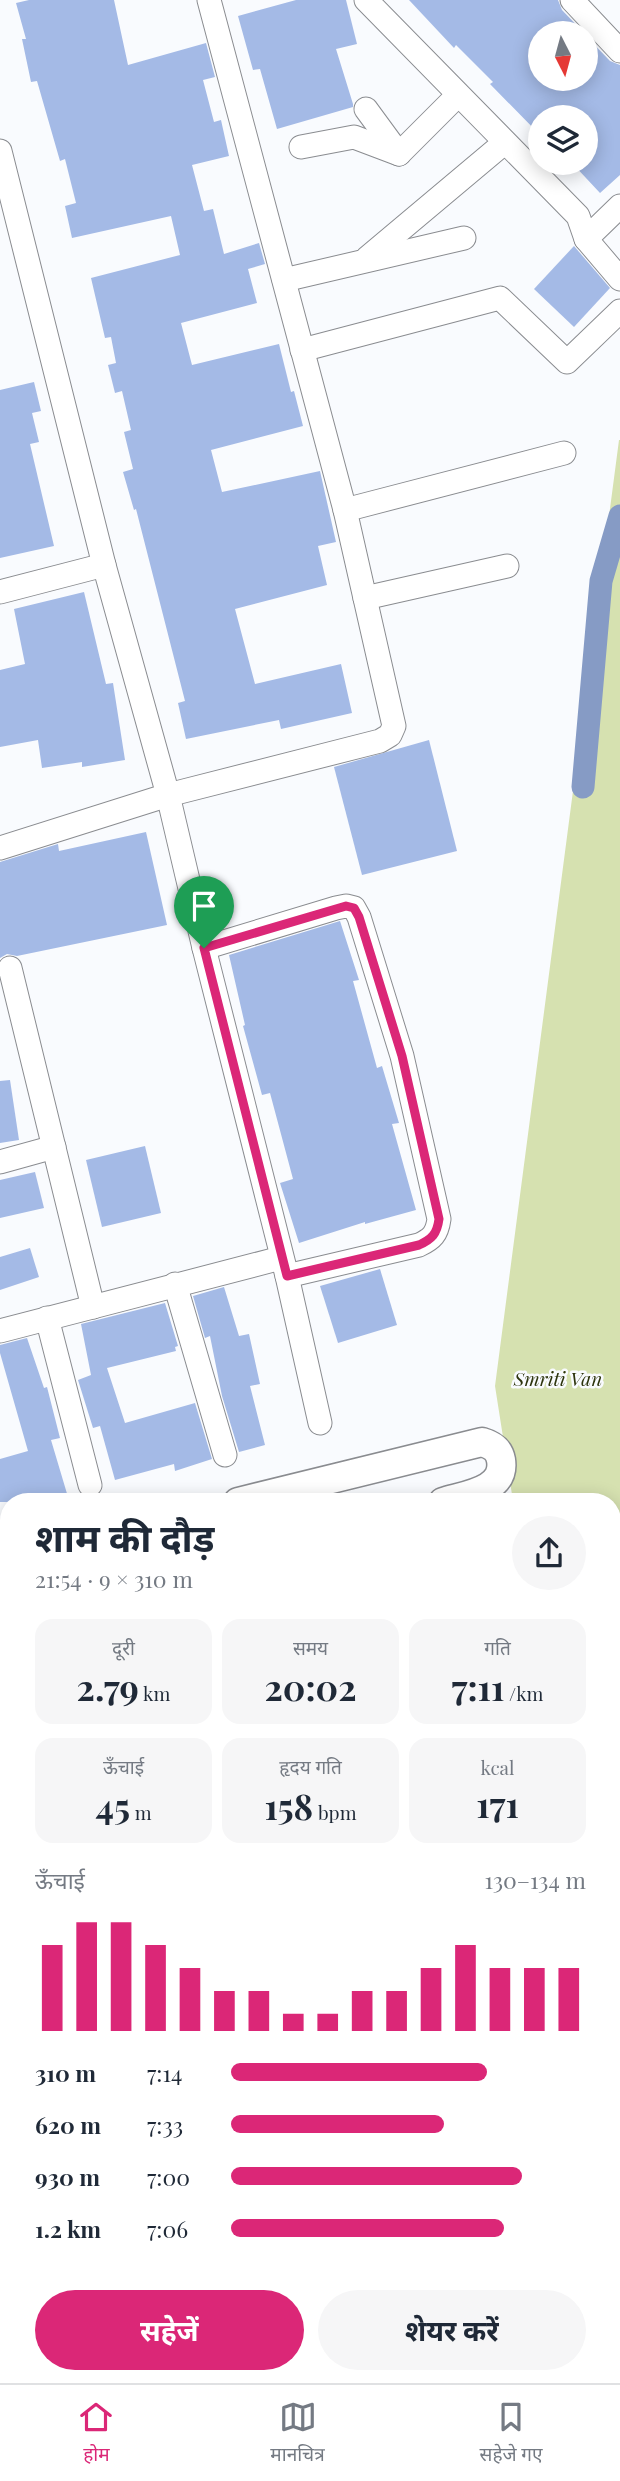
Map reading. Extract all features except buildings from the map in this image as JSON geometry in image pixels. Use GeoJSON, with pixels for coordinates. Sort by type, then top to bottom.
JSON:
{"type":"FeatureCollection","features":[{"type":"Feature","properties":{"kind":"street"},"geometry":{"type":"LineString","coordinates":[[0,848],[168,795],[380,741],[390,735],[394,726],[345,510],[209,0]]}},
{"type":"Feature","properties":{"kind":"street"},"geometry":{"type":"LineString","coordinates":[[366,0],[578,216],[586,239],[620,279]]}},
{"type":"Feature","properties":{"kind":"street"},"geometry":{"type":"LineString","coordinates":[[572,0],[620,51]]}},
{"type":"Feature","properties":{"kind":"street"},"geometry":{"type":"LineString","coordinates":[[399,154],[458,95]]}},
{"type":"Feature","properties":{"kind":"street"},"geometry":{"type":"LineString","coordinates":[[366,109],[399,154]]}},
{"type":"Feature","properties":{"kind":"street"},"geometry":{"type":"LineString","coordinates":[[301,146],[354,137],[399,154]]}},
{"type":"Feature","properties":{"kind":"street"},"geometry":{"type":"LineString","coordinates":[[364,261],[504,143]]}},
{"type":"Feature","properties":{"kind":"street"},"geometry":{"type":"LineString","coordinates":[[0,151],[104,565],[168,795],[320,1423]]}},
{"type":"Feature","properties":{"kind":"street"},"geometry":{"type":"LineString","coordinates":[[586,239],[620,206]]}},
{"type":"Feature","properties":{"kind":"street"},"geometry":{"type":"LineString","coordinates":[[284,280],[464,239]]}},
{"type":"Feature","properties":{"kind":"street"},"geometry":{"type":"LineString","coordinates":[[302,350],[500,298],[568,362],[620,311]]}},
{"type":"Feature","properties":{"kind":"street"},"geometry":{"type":"LineString","coordinates":[[345,510],[564,453]]}},
{"type":"Feature","properties":{"kind":"street"},"geometry":{"type":"LineString","coordinates":[[0,592],[104,565]]}},
{"type":"Feature","properties":{"kind":"street"},"geometry":{"type":"LineString","coordinates":[[365,598],[507,566]]}},
{"type":"Feature","properties":{"kind":"street"},"geometry":{"type":"LineString","coordinates":[[0,1331],[175,1284],[419,1245],[431,1239],[438,1231],[439,1219],[402,1056],[354,908],[336,908],[204,948]]}},
{"type":"Feature","properties":{"kind":"street"},"geometry":{"type":"LineString","coordinates":[[9,968],[93,1307]]}},
{"type":"Feature","properties":{"kind":"street"},"geometry":{"type":"LineString","coordinates":[[0,1162],[54,1147]]}},
{"type":"Feature","properties":{"kind":"street"},"geometry":{"type":"LineString","coordinates":[[175,1284],[225,1455]]}},
{"type":"Feature","properties":{"kind":"street"},"geometry":{"type":"LineString","coordinates":[[47,1318],[90,1485]]}},
{"type":"Feature","properties":{"kind":"street"},"geometry":{"type":"LineString","coordinates":[[274,1493],[482,1441],[499,1452],[502,1465],[499,1478],[491,1486],[470,1493]]}},
{"type":"Feature","properties":{"kind":"green space","name":"Smriti Van"},"geometry":{"type":"Polygon","coordinates":[[[620,440],[620,1493],[512,1493],[495,1386],[620,440]]]}},
{"type":"Feature","properties":{"kind":"waterway"},"geometry":{"type":"LineString","coordinates":[[583,787],[601,581],[620,516]]}},
{"type":"Feature","properties":{"kind":"route"},"geometry":{"type":"LineString","coordinates":[[336,908],[354,908],[402,1056],[423,1144],[439,1219],[438,1231],[431,1239],[419,1245],[287,1276],[204,948],[336,908]]}}]}
